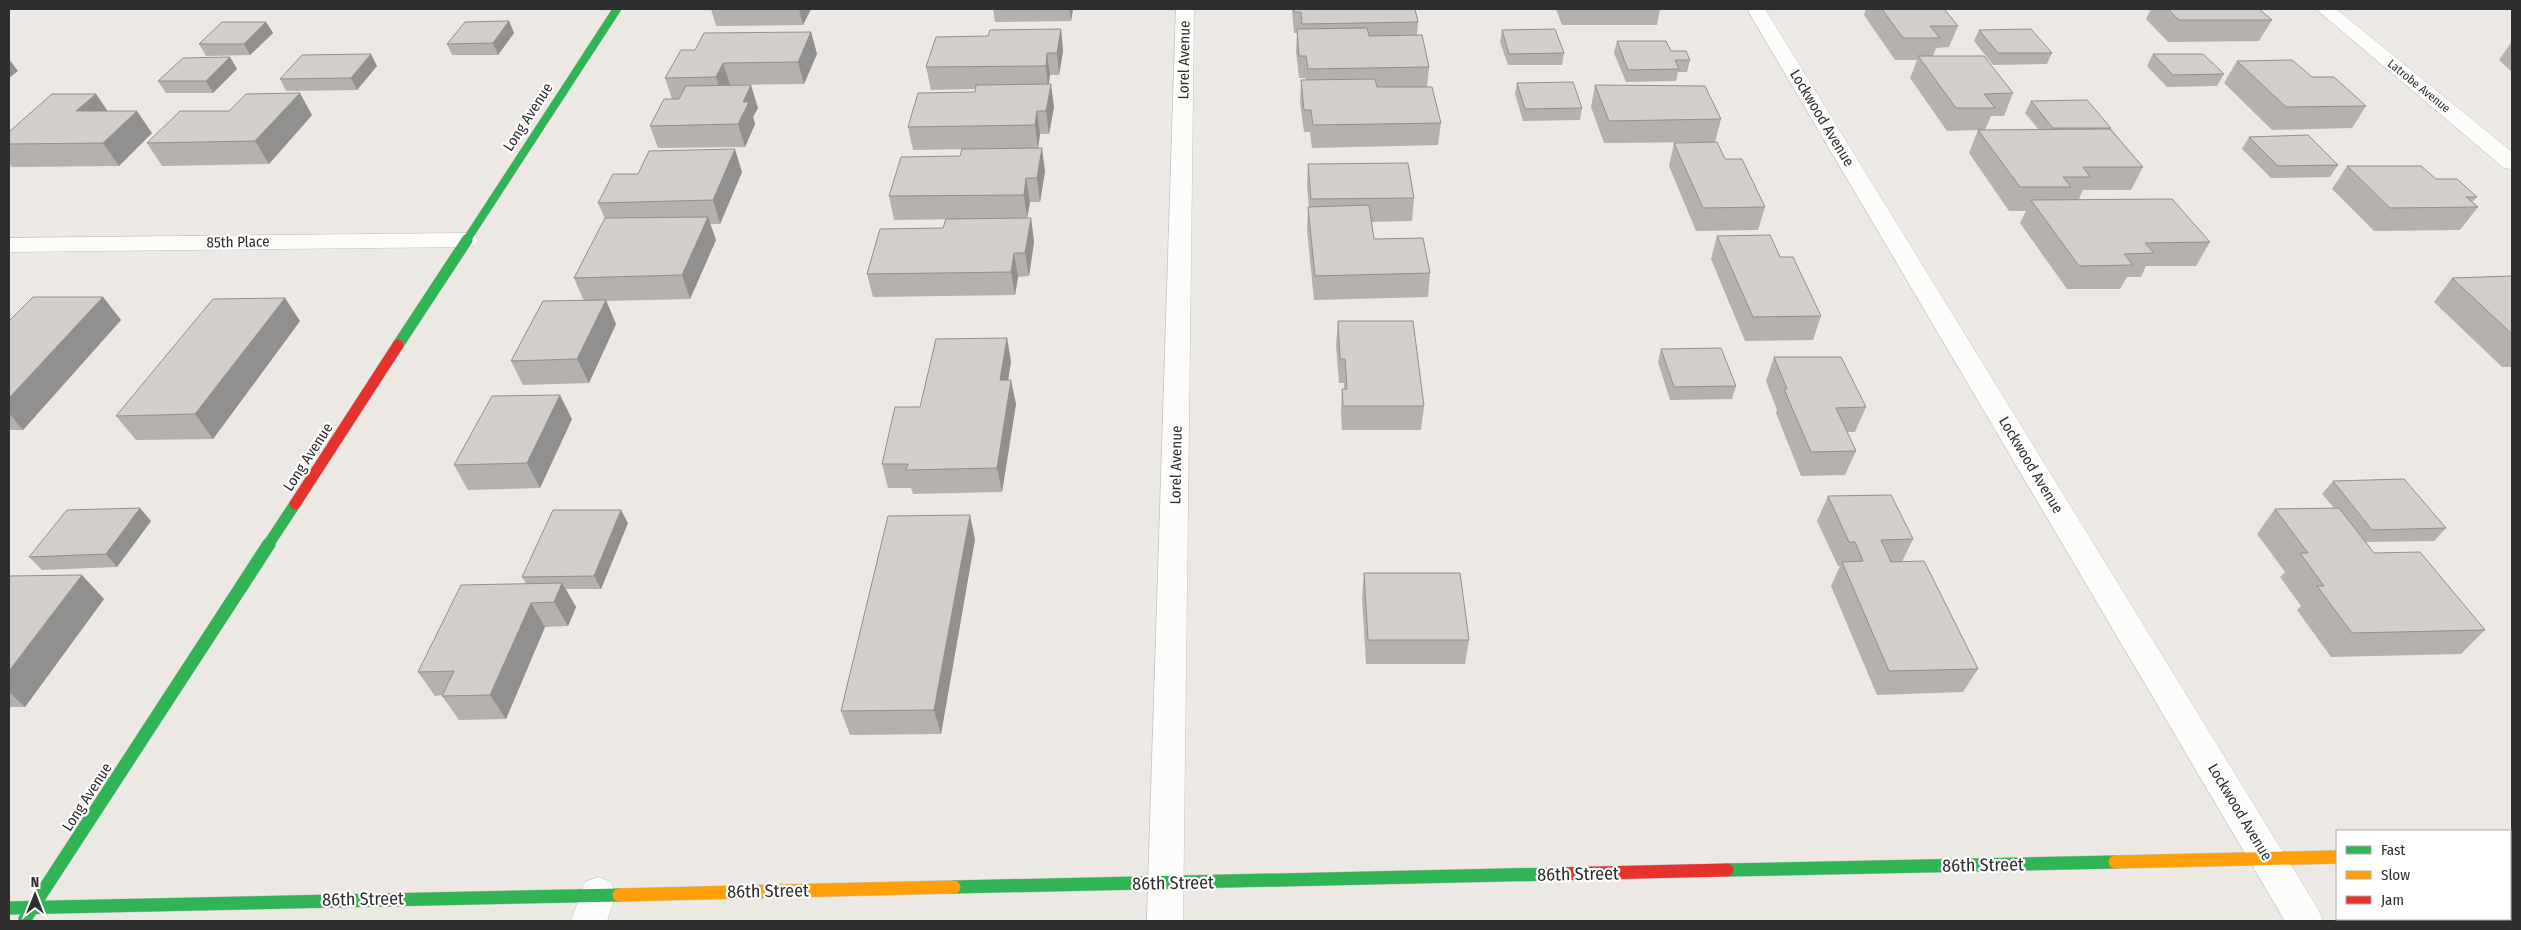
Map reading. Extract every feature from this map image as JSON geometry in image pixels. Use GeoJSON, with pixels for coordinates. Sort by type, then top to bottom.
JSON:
{"type":"FeatureCollection","features":[{"type":"Feature","properties":{"kind":"street","name":"Long Avenue"},"geometry":{"type":"LineString","coordinates":[[24,921],[617,9]]}},
{"type":"Feature","properties":{"kind":"street","name":"Lorel Avenue"},"geometry":{"type":"LineString","coordinates":[[1166,921],[1185,9]]}},
{"type":"Feature","properties":{"kind":"street","name":"Lockwood Avenue"},"geometry":{"type":"LineString","coordinates":[[1756,9],[2305,921]]}},
{"type":"Feature","properties":{"kind":"street","name":"Latrobe Avenue"},"geometry":{"type":"LineString","coordinates":[[2325,9],[2512,162]]}},
{"type":"Feature","properties":{"kind":"street","name":"85th Place"},"geometry":{"type":"LineString","coordinates":[[9,245],[467,240]]}},
{"type":"Feature","properties":{"kind":"street","name":"86th Street"},"geometry":{"type":"LineString","coordinates":[[9,908],[593,908],[1166,883],[2336,857]]}},
{"type":"Feature","properties":{"kind":"building"},"geometry":{"type":"Polygon","coordinates":[[[1294,9],[1415,9],[1418,22],[1302,24],[1301,12],[1294,12],[1294,9]]]}},
{"type":"Feature","properties":{"kind":"building"},"geometry":{"type":"Polygon","coordinates":[[[1882,9],[1944,9],[1958,26],[1930,26],[1940,38],[1903,38],[1882,9]]]}},
{"type":"Feature","properties":{"kind":"building"},"geometry":{"type":"Polygon","coordinates":[[[2168,9],[2259,9],[2272,20],[2179,20],[2168,9]]]}},
{"type":"Feature","properties":{"kind":"building"},"geometry":{"type":"Polygon","coordinates":[[[509,21],[493,43],[447,44],[465,22],[509,21]]]}},
{"type":"Feature","properties":{"kind":"building"},"geometry":{"type":"Polygon","coordinates":[[[222,22],[266,22],[244,44],[199,44],[222,22]]]}},
{"type":"Feature","properties":{"kind":"building"},"geometry":{"type":"Polygon","coordinates":[[[1367,28],[1369,36],[1422,35],[1429,67],[1308,69],[1306,56],[1299,56],[1297,29],[1367,28]]]}},
{"type":"Feature","properties":{"kind":"building"},"geometry":{"type":"Polygon","coordinates":[[[1061,29],[1057,53],[1047,53],[1046,66],[926,67],[936,37],[988,36],[990,30],[1061,29]]]}},
{"type":"Feature","properties":{"kind":"building"},"geometry":{"type":"Polygon","coordinates":[[[1555,29],[1564,53],[1509,54],[1502,30],[1555,29]]]}},
{"type":"Feature","properties":{"kind":"building"},"geometry":{"type":"Polygon","coordinates":[[[2031,29],[2052,53],[1998,53],[1979,30],[2031,29]]]}},
{"type":"Feature","properties":{"kind":"building"},"geometry":{"type":"Polygon","coordinates":[[[811,32],[798,62],[723,63],[716,77],[665,78],[681,50],[695,50],[704,33],[811,32]]]}},
{"type":"Feature","properties":{"kind":"building"},"geometry":{"type":"Polygon","coordinates":[[[1617,41],[1666,41],[1671,51],[1686,51],[1690,60],[1675,60],[1679,69],[1628,70],[1617,41]]]}},
{"type":"Feature","properties":{"kind":"building"},"geometry":{"type":"Polygon","coordinates":[[[371,54],[351,78],[280,79],[302,55],[371,54]]]}},
{"type":"Feature","properties":{"kind":"building"},"geometry":{"type":"Polygon","coordinates":[[[2153,54],[2203,54],[2224,74],[2173,75],[2153,54]]]}},
{"type":"Feature","properties":{"kind":"building"},"geometry":{"type":"Polygon","coordinates":[[[1918,56],[1984,56],[2013,93],[1984,94],[1995,108],[1956,108],[1918,56]]]}},
{"type":"Feature","properties":{"kind":"building"},"geometry":{"type":"Polygon","coordinates":[[[230,57],[206,81],[158,81],[183,58],[230,57]]]}},
{"type":"Feature","properties":{"kind":"building"},"geometry":{"type":"Polygon","coordinates":[[[2292,60],[2312,77],[2334,77],[2366,106],[2286,107],[2237,61],[2292,60]]]}},
{"type":"Feature","properties":{"kind":"building"},"geometry":{"type":"Polygon","coordinates":[[[1375,79],[1377,87],[1432,87],[1441,123],[1313,125],[1311,110],[1304,110],[1301,80],[1375,79]]]}},
{"type":"Feature","properties":{"kind":"building"},"geometry":{"type":"Polygon","coordinates":[[[1573,82],[1582,108],[1525,109],[1517,83],[1573,82]]]}},
{"type":"Feature","properties":{"kind":"building"},"geometry":{"type":"Polygon","coordinates":[[[1051,84],[1046,111],[1037,111],[1035,125],[908,127],[918,93],[975,92],[976,85],[1051,84]]]}},
{"type":"Feature","properties":{"kind":"building"},"geometry":{"type":"Polygon","coordinates":[[[751,85],[743,102],[749,102],[738,124],[650,126],[664,99],[679,99],[686,86],[751,85]]]}},
{"type":"Feature","properties":{"kind":"building"},"geometry":{"type":"Polygon","coordinates":[[[1595,85],[1705,86],[1721,119],[1609,121],[1595,85]]]}},
{"type":"Feature","properties":{"kind":"building"},"geometry":{"type":"Polygon","coordinates":[[[300,93],[255,141],[147,143],[180,111],[229,111],[246,94],[300,93]]]}},
{"type":"Feature","properties":{"kind":"building"},"geometry":{"type":"Polygon","coordinates":[[[52,94],[96,94],[76,111],[137,111],[103,143],[9,144],[9,132],[52,94]]]}},
{"type":"Feature","properties":{"kind":"building"},"geometry":{"type":"Polygon","coordinates":[[[2087,100],[2111,128],[2053,128],[2031,101],[2087,100]]]}},
{"type":"Feature","properties":{"kind":"building"},"geometry":{"type":"Polygon","coordinates":[[[2110,129],[2143,167],[2083,167],[2090,177],[2063,177],[2071,187],[2020,187],[1978,130],[2110,129]]]}},
{"type":"Feature","properties":{"kind":"building"},"geometry":{"type":"Polygon","coordinates":[[[2308,135],[2338,165],[2278,166],[2249,137],[2308,135]]]}},
{"type":"Feature","properties":{"kind":"building"},"geometry":{"type":"Polygon","coordinates":[[[1717,142],[1725,159],[1742,159],[1765,207],[1703,208],[1674,143],[1717,142]]]}},
{"type":"Feature","properties":{"kind":"building"},"geometry":{"type":"Polygon","coordinates":[[[1042,148],[1037,178],[1026,178],[1024,195],[889,196],[901,157],[960,156],[962,149],[1042,148]]]}},
{"type":"Feature","properties":{"kind":"building"},"geometry":{"type":"Polygon","coordinates":[[[735,149],[713,200],[598,203],[613,174],[638,174],[649,151],[735,149]]]}},
{"type":"Feature","properties":{"kind":"building"},"geometry":{"type":"Polygon","coordinates":[[[1408,163],[1414,198],[1311,199],[1308,164],[1408,163]]]}},
{"type":"Feature","properties":{"kind":"building"},"geometry":{"type":"Polygon","coordinates":[[[2347,166],[2421,166],[2436,179],[2457,179],[2477,197],[2466,197],[2478,207],[2390,208],[2347,166]]]}},
{"type":"Feature","properties":{"kind":"building"},"geometry":{"type":"Polygon","coordinates":[[[2172,199],[2210,242],[2145,243],[2154,253],[2124,254],[2133,265],[2079,266],[2031,200],[2172,199]]]}},
{"type":"Feature","properties":{"kind":"building"},"geometry":{"type":"Polygon","coordinates":[[[1369,205],[1374,239],[1423,238],[1430,273],[1315,276],[1308,207],[1369,205]]]}},
{"type":"Feature","properties":{"kind":"building"},"geometry":{"type":"Polygon","coordinates":[[[708,217],[682,275],[574,278],[605,218],[708,217]]]}},
{"type":"Feature","properties":{"kind":"building"},"geometry":{"type":"Polygon","coordinates":[[[1031,218],[1025,253],[1014,253],[1011,272],[867,274],[880,229],[943,228],[946,219],[1031,218]]]}},
{"type":"Feature","properties":{"kind":"building"},"geometry":{"type":"Polygon","coordinates":[[[1770,235],[1780,257],[1793,257],[1821,316],[1753,317],[1717,236],[1770,235]]]}},
{"type":"Feature","properties":{"kind":"building"},"geometry":{"type":"Polygon","coordinates":[[[2512,276],[2512,334],[2452,278],[2512,276]]]}},
{"type":"Feature","properties":{"kind":"building"},"geometry":{"type":"Polygon","coordinates":[[[33,297],[103,297],[9,398],[9,321],[33,297]]]}},
{"type":"Feature","properties":{"kind":"building"},"geometry":{"type":"Polygon","coordinates":[[[285,298],[195,414],[116,416],[213,299],[285,298]]]}},
{"type":"Feature","properties":{"kind":"building"},"geometry":{"type":"Polygon","coordinates":[[[606,300],[577,359],[511,361],[543,301],[606,300]]]}},
{"type":"Feature","properties":{"kind":"building"},"geometry":{"type":"Polygon","coordinates":[[[1338,321],[1413,321],[1424,406],[1343,406],[1342,389],[1347,389],[1345,359],[1340,359],[1338,321]]]}},
{"type":"Feature","properties":{"kind":"building"},"geometry":{"type":"Polygon","coordinates":[[[1007,338],[1000,380],[1011,380],[997,468],[906,470],[908,464],[882,464],[895,407],[920,407],[936,339],[1007,338]]]}},
{"type":"Feature","properties":{"kind":"building"},"geometry":{"type":"Polygon","coordinates":[[[1721,348],[1736,386],[1674,387],[1661,349],[1721,348]]]}},
{"type":"Feature","properties":{"kind":"building"},"geometry":{"type":"Polygon","coordinates":[[[1774,357],[1841,357],[1866,407],[1836,408],[1856,451],[1811,452],[1784,389],[1787,389],[1774,357]]]}},
{"type":"Feature","properties":{"kind":"building"},"geometry":{"type":"Polygon","coordinates":[[[560,395],[527,463],[454,465],[492,396],[560,395]]]}},
{"type":"Feature","properties":{"kind":"building"},"geometry":{"type":"Polygon","coordinates":[[[2404,479],[2446,528],[2372,530],[2333,481],[2404,479]]]}},
{"type":"Feature","properties":{"kind":"building"},"geometry":{"type":"Polygon","coordinates":[[[1891,495],[1913,539],[1881,540],[1891,562],[1924,561],[1978,669],[1889,671],[1842,562],[1863,561],[1855,542],[1849,542],[1828,496],[1891,495]]]}},
{"type":"Feature","properties":{"kind":"building"},"geometry":{"type":"Polygon","coordinates":[[[140,508],[106,554],[29,557],[67,510],[140,508]]]}},
{"type":"Feature","properties":{"kind":"building"},"geometry":{"type":"Polygon","coordinates":[[[2339,508],[2374,553],[2420,552],[2485,630],[2352,633],[2317,586],[2324,586],[2300,553],[2308,553],[2275,509],[2339,508]]]}},
{"type":"Feature","properties":{"kind":"building"},"geometry":{"type":"Polygon","coordinates":[[[553,510],[621,510],[594,576],[522,577],[553,510]]]}},
{"type":"Feature","properties":{"kind":"building"},"geometry":{"type":"Polygon","coordinates":[[[970,515],[934,710],[841,711],[888,516],[970,515]]]}},
{"type":"Feature","properties":{"kind":"building"},"geometry":{"type":"Polygon","coordinates":[[[1364,573],[1460,573],[1469,640],[1368,640],[1364,573]]]}},
{"type":"Feature","properties":{"kind":"building"},"geometry":{"type":"Polygon","coordinates":[[[82,575],[9,671],[9,576],[82,575]]]}},
{"type":"Feature","properties":{"kind":"building"},"geometry":{"type":"Polygon","coordinates":[[[562,583],[554,602],[531,603],[490,695],[442,696],[454,671],[418,672],[461,585],[562,583]]]}},
{"type":"Feature","properties":{"kind":"traffic: fast"},"geometry":{"type":"LineString","coordinates":[[398,345],[617,9]]}},
{"type":"Feature","properties":{"kind":"traffic: fast"},"geometry":{"type":"LineString","coordinates":[[25,919],[295,504]]}},
{"type":"Feature","properties":{"kind":"traffic: fast"},"geometry":{"type":"LineString","coordinates":[[1727,870],[2115,862]]}},
{"type":"Feature","properties":{"kind":"traffic: fast"},"geometry":{"type":"LineString","coordinates":[[954,887],[1554,874]]}},
{"type":"Feature","properties":{"kind":"traffic: fast"},"geometry":{"type":"LineString","coordinates":[[9,908],[619,895]]}},
{"type":"Feature","properties":{"kind":"traffic: slow"},"geometry":{"type":"LineString","coordinates":[[2115,862],[2336,857]]}},
{"type":"Feature","properties":{"kind":"traffic: slow"},"geometry":{"type":"LineString","coordinates":[[619,895],[954,887]]}},
{"type":"Feature","properties":{"kind":"traffic: jam"},"geometry":{"type":"LineString","coordinates":[[295,504],[398,345]]}},
{"type":"Feature","properties":{"kind":"traffic: jam"},"geometry":{"type":"LineString","coordinates":[[1554,874],[1727,870]]}}]}
